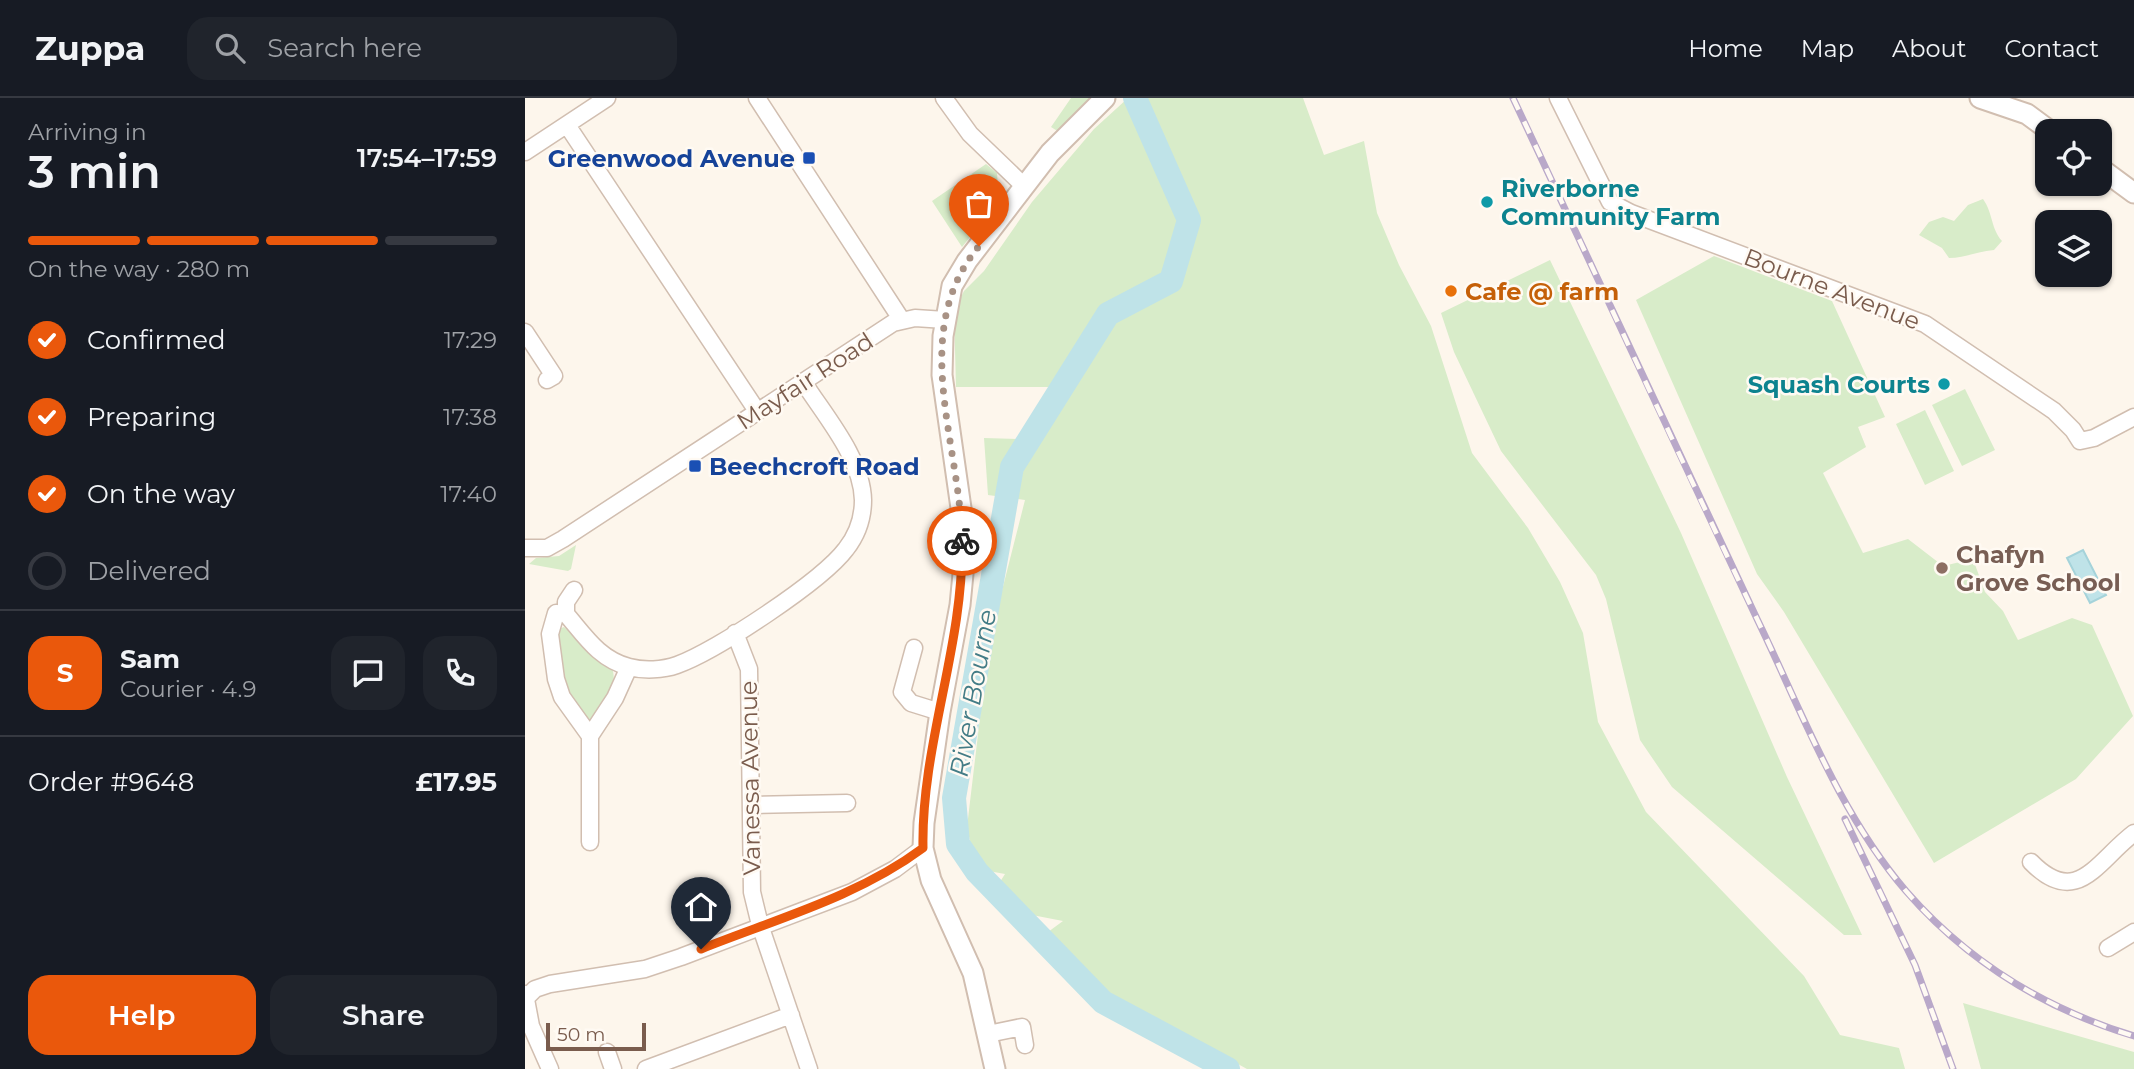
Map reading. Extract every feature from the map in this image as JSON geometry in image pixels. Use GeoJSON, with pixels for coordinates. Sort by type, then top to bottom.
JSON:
{"type":"FeatureCollection","features":[{"type":"Feature","properties":{"kind":"street"},"geometry":{"type":"LineString","coordinates":[[525,152],[607,98]]}},
{"type":"Feature","properties":{"kind":"street"},"geometry":{"type":"LineString","coordinates":[[757,98],[901,319]]}},
{"type":"Feature","properties":{"kind":"street"},"geometry":{"type":"LineString","coordinates":[[944,98],[970,134],[1024,186]]}},
{"type":"Feature","properties":{"kind":"street","name":"Bourne Avenue"},"geometry":{"type":"LineString","coordinates":[[1558,98],[1610,202],[1631,213],[1925,324],[2054,411],[2080,441],[2094,438],[2134,417]]}},
{"type":"Feature","properties":{"kind":"street"},"geometry":{"type":"LineString","coordinates":[[1980,98],[2027,114],[2035,120]]}},
{"type":"Feature","properties":{"kind":"street"},"geometry":{"type":"LineString","coordinates":[[995,1069],[973,973],[932,880],[923,848],[924,823],[940,712],[960,605],[963,573],[962,515],[942,375],[945,320],[958,274],[1065,136],[1103,100]]}},
{"type":"Feature","properties":{"kind":"street"},"geometry":{"type":"LineString","coordinates":[[567,125],[757,411]]}},
{"type":"Feature","properties":{"kind":"street"},"geometry":{"type":"LineString","coordinates":[[2112,177],[2134,193]]}},
{"type":"Feature","properties":{"kind":"street","name":"Mayfair Road"},"geometry":{"type":"LineString","coordinates":[[527,549],[547,548],[563,539],[901,319],[945,320]]}},
{"type":"Feature","properties":{"kind":"street"},"geometry":{"type":"LineString","coordinates":[[525,332],[554,375]]}},
{"type":"Feature","properties":{"kind":"street"},"geometry":{"type":"LineString","coordinates":[[574,590],[566,602],[566,614],[591,645],[629,667],[660,669],[675,666],[735,633],[810,584],[832,566],[848,547],[860,525],[863,499],[856,470],[804,383]]}},
{"type":"Feature","properties":{"kind":"street"},"geometry":{"type":"LineString","coordinates":[[566,614],[556,613],[552,620],[551,656],[562,696],[590,736]]}},
{"type":"Feature","properties":{"kind":"street","name":"Vanessa Avenue"},"geometry":{"type":"LineString","coordinates":[[735,633],[749,669],[752,892],[760,925],[809,1069]]}},
{"type":"Feature","properties":{"kind":"street"},"geometry":{"type":"LineString","coordinates":[[914,648],[902,691],[912,703],[940,712]]}},
{"type":"Feature","properties":{"kind":"street"},"geometry":{"type":"LineString","coordinates":[[590,842],[590,736],[615,698],[629,667]]}},
{"type":"Feature","properties":{"kind":"street"},"geometry":{"type":"LineString","coordinates":[[751,806],[847,803]]}},
{"type":"Feature","properties":{"kind":"street"},"geometry":{"type":"LineString","coordinates":[[2031,862],[2048,880],[2068,883],[2097,870],[2134,833]]}},
{"type":"Feature","properties":{"kind":"street"},"geometry":{"type":"LineString","coordinates":[[550,1069],[531,1026],[526,995],[535,989],[550,984],[645,969],[852,892],[895,869],[923,848]]}},
{"type":"Feature","properties":{"kind":"street"},"geometry":{"type":"LineString","coordinates":[[2108,948],[2134,932]]}},
{"type":"Feature","properties":{"kind":"street"},"geometry":{"type":"LineString","coordinates":[[646,1069],[791,1015]]}},
{"type":"Feature","properties":{"kind":"street"},"geometry":{"type":"LineString","coordinates":[[988,1034],[1021,1021],[1025,1045]]}},
{"type":"Feature","properties":{"kind":"street"},"geometry":{"type":"LineString","coordinates":[[607,1052],[613,1069]]}},
{"type":"Feature","properties":{"kind":"green space"},"geometry":{"type":"Polygon","coordinates":[[[1071,98],[1095,98],[1059,132],[1051,127],[1071,98]]]}},
{"type":"Feature","properties":{"kind":"green space"},"geometry":{"type":"Polygon","coordinates":[[[1128,98],[1303,98],[1324,155],[1364,141],[1377,213],[1399,265],[1431,326],[1472,453],[1528,528],[1560,582],[1583,633],[1598,722],[1646,812],[1804,976],[1840,1035],[1899,1048],[1905,1069],[1247,1069],[1110,993],[1048,932],[1063,921],[1032,915],[998,885],[1005,874],[983,870],[971,846],[967,827],[989,642],[1025,500],[988,495],[984,438],[1020,439],[1052,387],[956,387],[954,311],[964,291],[984,271],[1032,202],[1094,129],[1128,98]]]}},
{"type":"Feature","properties":{"kind":"green space"},"geometry":{"type":"Polygon","coordinates":[[[986,164],[997,173],[999,201],[962,247],[932,201],[986,164]]]}},
{"type":"Feature","properties":{"kind":"green space"},"geometry":{"type":"Polygon","coordinates":[[[1983,199],[2002,241],[1994,250],[1949,258],[1942,248],[1919,235],[1929,222],[1943,217],[1954,221],[1968,205],[1983,199]]]}},
{"type":"Feature","properties":{"kind":"green space","name":"Chafyn Grove School"},"geometry":{"type":"Polygon","coordinates":[[[1714,256],[1832,301],[1885,417],[1858,427],[1866,447],[1823,473],[1863,553],[1908,539],[1943,566],[1973,559],[1985,592],[2003,611],[2018,640],[2072,618],[2092,625],[2133,716],[2076,779],[1934,863],[1784,612],[1757,574],[1636,300],[1714,256]]]}},
{"type":"Feature","properties":{"kind":"green space"},"geometry":{"type":"Polygon","coordinates":[[[1550,260],[1681,533],[1787,777],[1862,935],[1844,935],[1672,787],[1640,740],[1606,599],[1596,575],[1501,451],[1454,352],[1441,313],[1550,260]]]}},
{"type":"Feature","properties":{"kind":"green space"},"geometry":{"type":"Polygon","coordinates":[[[1965,389],[1995,450],[1962,466],[1932,405],[1965,389]]]}},
{"type":"Feature","properties":{"kind":"green space"},"geometry":{"type":"Polygon","coordinates":[[[1925,410],[1954,471],[1925,485],[1896,424],[1925,410]]]}},
{"type":"Feature","properties":{"kind":"green space"},"geometry":{"type":"Polygon","coordinates":[[[576,545],[571,569],[568,571],[529,564],[536,558],[559,556],[576,545]]]}},
{"type":"Feature","properties":{"kind":"green space"},"geometry":{"type":"Polygon","coordinates":[[[564,627],[612,668],[614,675],[609,695],[592,719],[586,721],[572,700],[559,666],[557,641],[559,629],[564,627]]]}},
{"type":"Feature","properties":{"kind":"green space"},"geometry":{"type":"Polygon","coordinates":[[[1963,1003],[2134,1052],[2134,1069],[1981,1069],[1963,1003]]]}},
{"type":"Feature","properties":{"kind":"water"},"geometry":{"type":"Polygon","coordinates":[[[2083,550],[2106,595],[2090,603],[2067,558],[2083,550]]]}},
{"type":"Feature","properties":{"kind":"waterway","name":"River Bourne"},"geometry":{"type":"LineString","coordinates":[[1135,98],[1189,220],[1171,281],[1108,314],[1012,467],[954,798],[958,844],[977,872],[1103,1002],[1228,1069]]}},
{"type":"Feature","properties":{"kind":"railway"},"geometry":{"type":"LineString","coordinates":[[1513,98],[1806,726],[1841,795],[1882,861],[1930,916],[1981,961],[2009,980],[2069,1012],[2134,1036]]}},
{"type":"Feature","properties":{"kind":"railway"},"geometry":{"type":"LineString","coordinates":[[1845,819],[1915,965],[1953,1069]]}},
{"type":"Feature","properties":{"kind":"way so far"},"geometry":{"type":"LineString","coordinates":[[962,541],[962,515],[941,354],[946,310],[953,286],[958,274],[979,246]]}},
{"type":"Feature","properties":{"kind":"place","name":"Greenwood Avenue"},"geometry":{"type":"Point","coordinates":[809,158]}},
{"type":"Feature","properties":{"kind":"place","name":"Riverborne Community Farm"},"geometry":{"type":"Point","coordinates":[1487,202]}},
{"type":"Feature","properties":{"kind":"place","name":"Cafe @ farm"},"geometry":{"type":"Point","coordinates":[1451,291]}},
{"type":"Feature","properties":{"kind":"place","name":"Squash Courts"},"geometry":{"type":"Point","coordinates":[1944,384]}},
{"type":"Feature","properties":{"kind":"place","name":"Beechcroft Road"},"geometry":{"type":"Point","coordinates":[695,466]}},
{"type":"Feature","properties":{"kind":"place","name":"Chafyn Grove School"},"geometry":{"type":"Point","coordinates":[1942,568]}},
{"type":"Feature","properties":{"kind":"route"},"geometry":{"type":"LineString","coordinates":[[701,949],[852,892],[895,869],[923,848],[924,823],[940,712],[960,605],[962,541]]}}]}
